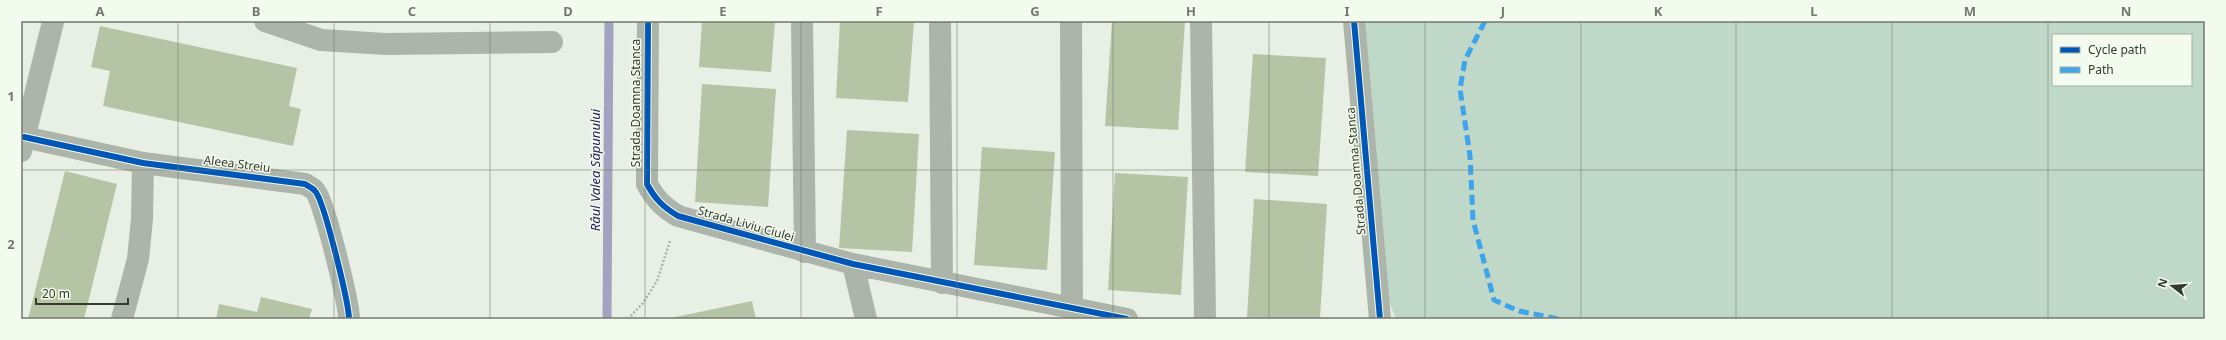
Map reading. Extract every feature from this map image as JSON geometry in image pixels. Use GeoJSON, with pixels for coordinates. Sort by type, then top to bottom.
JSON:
{"type":"FeatureCollection","features":[{"type":"Feature","properties":{"kind":"street","name":"Aleea Streiu"},"geometry":{"type":"LineString","coordinates":[[52,21],[22,144],[143,163],[305,184],[316,191],[322,204],[340,273],[349,319]]}},
{"type":"Feature","properties":{"kind":"street"},"geometry":{"type":"LineString","coordinates":[[265,21],[321,40],[386,44],[552,42]]}},
{"type":"Feature","properties":{"kind":"street","name":"Strada Doamna Stanca"},"geometry":{"type":"LineString","coordinates":[[647,184],[648,21]]}},
{"type":"Feature","properties":{"kind":"street"},"geometry":{"type":"LineString","coordinates":[[802,21],[805,252]]}},
{"type":"Feature","properties":{"kind":"street"},"geometry":{"type":"LineString","coordinates":[[940,21],[942,282]]}},
{"type":"Feature","properties":{"kind":"street"},"geometry":{"type":"LineString","coordinates":[[1071,21],[1072,309]]}},
{"type":"Feature","properties":{"kind":"street"},"geometry":{"type":"LineString","coordinates":[[1201,21],[1204,319]]}},
{"type":"Feature","properties":{"kind":"street","name":"Strada Doamna Stanca"},"geometry":{"type":"LineString","coordinates":[[1354,21],[1380,319]]}},
{"type":"Feature","properties":{"kind":"street"},"geometry":{"type":"LineString","coordinates":[[122,319],[138,259],[142,219],[143,163]]}},
{"type":"Feature","properties":{"kind":"street","name":"Strada Liviu Ciulei"},"geometry":{"type":"LineString","coordinates":[[647,184],[654,198],[665,209],[678,216],[805,252],[853,264],[1127,319]]}},
{"type":"Feature","properties":{"kind":"street"},"geometry":{"type":"LineString","coordinates":[[853,264],[866,319]]}},
{"type":"Feature","properties":{"kind":"path"},"geometry":{"type":"LineString","coordinates":[[628,319],[643,303],[657,281],[678,216]]}},
{"type":"Feature","properties":{"kind":"green space"},"geometry":{"type":"Polygon","coordinates":[[[1358,21],[2205,21],[2205,319],[1396,319],[1387,297],[1358,21]]]}},
{"type":"Feature","properties":{"kind":"building"},"geometry":{"type":"Polygon","coordinates":[[[702,21],[775,21],[771,72],[699,67],[702,21]]]}},
{"type":"Feature","properties":{"kind":"building"},"geometry":{"type":"Polygon","coordinates":[[[840,21],[914,21],[908,102],[836,98],[840,21]]]}},
{"type":"Feature","properties":{"kind":"building"},"geometry":{"type":"Polygon","coordinates":[[[1112,21],[1185,21],[1178,130],[1105,126],[1112,21]]]}},
{"type":"Feature","properties":{"kind":"building"},"geometry":{"type":"Polygon","coordinates":[[[100,26],[297,68],[289,106],[301,109],[293,146],[103,106],[110,71],[91,67],[100,26]]]}},
{"type":"Feature","properties":{"kind":"building"},"geometry":{"type":"Polygon","coordinates":[[[1253,54],[1326,58],[1318,176],[1245,172],[1253,54]]]}},
{"type":"Feature","properties":{"kind":"building"},"geometry":{"type":"Polygon","coordinates":[[[702,84],[776,89],[768,207],[695,202],[702,84]]]}},
{"type":"Feature","properties":{"kind":"building"},"geometry":{"type":"Polygon","coordinates":[[[847,130],[919,134],[912,252],[839,248],[847,130]]]}},
{"type":"Feature","properties":{"kind":"building"},"geometry":{"type":"Polygon","coordinates":[[[982,147],[1055,152],[1047,270],[974,265],[982,147]]]}},
{"type":"Feature","properties":{"kind":"building"},"geometry":{"type":"Polygon","coordinates":[[[65,171],[117,184],[84,319],[28,319],[65,171]]]}},
{"type":"Feature","properties":{"kind":"building"},"geometry":{"type":"Polygon","coordinates":[[[1115,173],[1188,177],[1181,295],[1108,290],[1115,173]]]}},
{"type":"Feature","properties":{"kind":"building"},"geometry":{"type":"Polygon","coordinates":[[[1254,199],[1327,204],[1320,319],[1247,317],[1254,199]]]}},
{"type":"Feature","properties":{"kind":"building"},"geometry":{"type":"Polygon","coordinates":[[[261,297],[312,309],[309,319],[216,319],[219,304],[257,312],[261,297]]]}},
{"type":"Feature","properties":{"kind":"building"},"geometry":{"type":"Polygon","coordinates":[[[752,301],[756,319],[671,319],[671,318],[752,301]]]}},
{"type":"Feature","properties":{"kind":"waterway","name":"Râul Valea Săpunului"},"geometry":{"type":"LineString","coordinates":[[607,319],[609,21]]}},
{"type":"Feature","properties":{"kind":"marked path"},"geometry":{"type":"LineString","coordinates":[[1485,21],[1465,60],[1460,89],[1470,156],[1473,220],[1494,300],[1519,311],[1559,319]]}},
{"type":"Feature","properties":{"kind":"cycle path"},"geometry":{"type":"LineString","coordinates":[[648,21],[647,184],[660,202],[678,216],[853,264],[1127,319]]}},
{"type":"Feature","properties":{"kind":"cycle path"},"geometry":{"type":"LineString","coordinates":[[1354,21],[1380,319]]}},
{"type":"Feature","properties":{"kind":"cycle path"},"geometry":{"type":"LineString","coordinates":[[24,137],[143,163],[305,184],[315,191],[324,213],[341,274],[349,319]]}}]}
